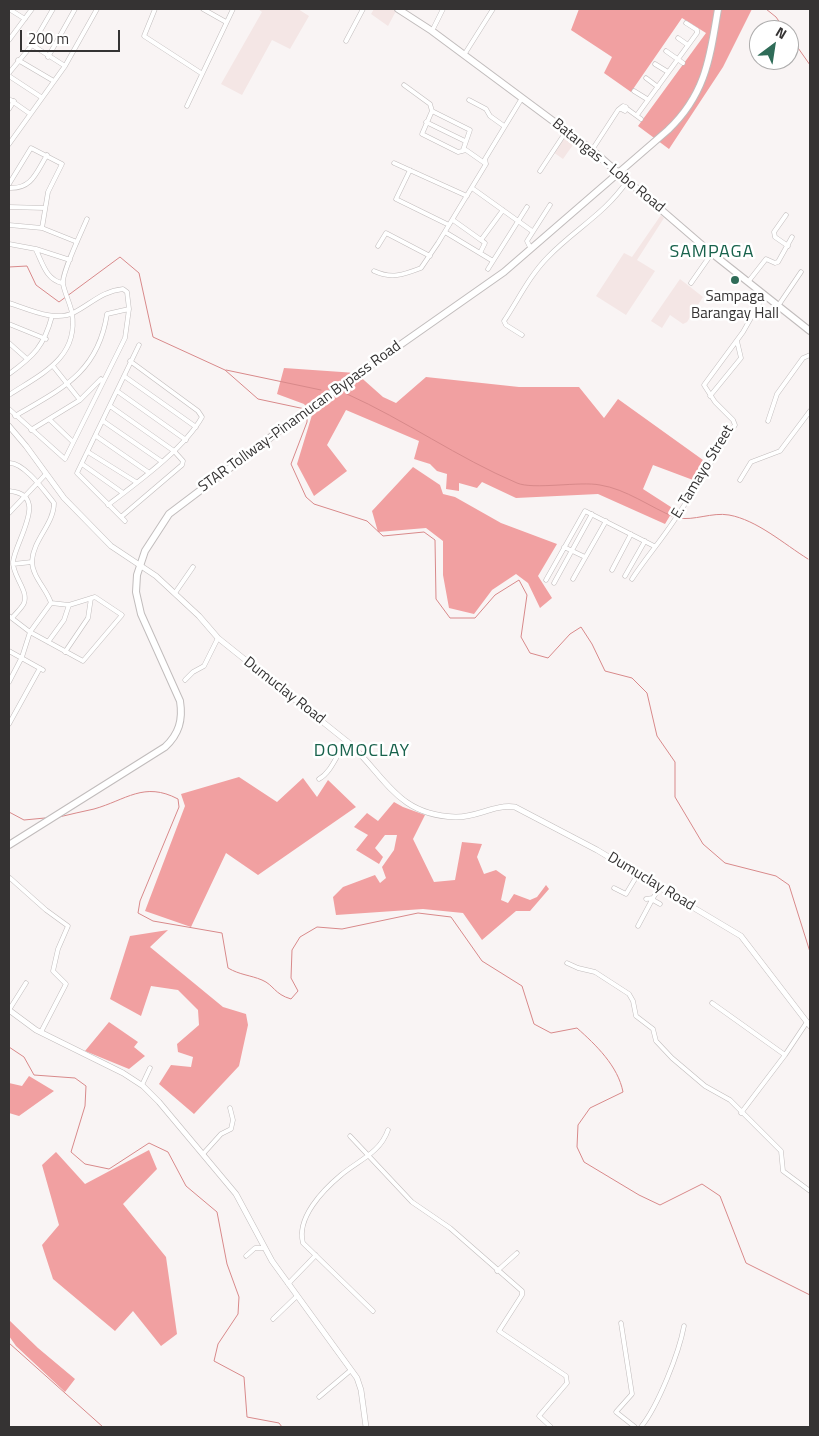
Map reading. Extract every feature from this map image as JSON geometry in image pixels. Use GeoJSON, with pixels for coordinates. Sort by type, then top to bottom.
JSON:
{"type":"FeatureCollection","features":[{"type":"Feature","properties":{"kind":"main road","name":"Batangas - Lobo Road"},"geometry":{"type":"LineString","coordinates":[[398,9],[432,31],[567,130],[712,253],[810,331]]}},
{"type":"Feature","properties":{"kind":"main road","name":"STAR Tollway-Pinamucan Bypass Road"},"geometry":{"type":"LineString","coordinates":[[9,845],[165,747],[174,737],[181,720],[180,701],[141,614],[136,592],[137,575],[152,538],[169,514],[312,406],[484,286],[531,249],[676,123],[695,98],[707,68],[718,9]]}},
{"type":"Feature","properties":{"kind":"street"},"geometry":{"type":"LineString","coordinates":[[9,9],[25,19]]}},
{"type":"Feature","properties":{"kind":"street"},"geometry":{"type":"LineString","coordinates":[[9,40],[32,9]]}},
{"type":"Feature","properties":{"kind":"street"},"geometry":{"type":"LineString","coordinates":[[41,97],[9,75],[18,60],[32,45],[53,9]]}},
{"type":"Feature","properties":{"kind":"street"},"geometry":{"type":"LineString","coordinates":[[48,57],[75,9]]}},
{"type":"Feature","properties":{"kind":"street"},"geometry":{"type":"LineString","coordinates":[[9,144],[52,80],[65,66],[97,9]]}},
{"type":"Feature","properties":{"kind":"street"},"geometry":{"type":"LineString","coordinates":[[155,9],[144,36],[201,73]]}},
{"type":"Feature","properties":{"kind":"street"},"geometry":{"type":"LineString","coordinates":[[203,9],[226,22]]}},
{"type":"Feature","properties":{"kind":"street"},"geometry":{"type":"LineString","coordinates":[[187,106],[233,9]]}},
{"type":"Feature","properties":{"kind":"street"},"geometry":{"type":"LineString","coordinates":[[346,41],[363,9]]}},
{"type":"Feature","properties":{"kind":"street"},"geometry":{"type":"LineString","coordinates":[[432,31],[443,9]]}},
{"type":"Feature","properties":{"kind":"street"},"geometry":{"type":"LineString","coordinates":[[464,55],[492,9]]}},
{"type":"Feature","properties":{"kind":"street"},"geometry":{"type":"LineString","coordinates":[[636,115],[698,31],[686,23]]}},
{"type":"Feature","properties":{"kind":"street"},"geometry":{"type":"LineString","coordinates":[[9,32],[14,35]]}},
{"type":"Feature","properties":{"kind":"street"},"geometry":{"type":"LineString","coordinates":[[678,38],[688,45]]}},
{"type":"Feature","properties":{"kind":"street"},"geometry":{"type":"LineString","coordinates":[[32,45],[48,57],[65,66]]}},
{"type":"Feature","properties":{"kind":"street"},"geometry":{"type":"LineString","coordinates":[[666,51],[683,63]]}},
{"type":"Feature","properties":{"kind":"street"},"geometry":{"type":"LineString","coordinates":[[18,60],[52,80]]}},
{"type":"Feature","properties":{"kind":"street"},"geometry":{"type":"LineString","coordinates":[[655,64],[668,72]]}},
{"type":"Feature","properties":{"kind":"street"},"geometry":{"type":"LineString","coordinates":[[646,78],[658,87]]}},
{"type":"Feature","properties":{"kind":"street"},"geometry":{"type":"LineString","coordinates":[[404,85],[428,102],[432,111],[469,129],[470,132],[463,150]]}},
{"type":"Feature","properties":{"kind":"street"},"geometry":{"type":"LineString","coordinates":[[634,91],[647,99]]}},
{"type":"Feature","properties":{"kind":"street"},"geometry":{"type":"LineString","coordinates":[[374,271],[383,276],[402,275],[421,268],[453,220],[486,164],[485,158],[522,98]]}},
{"type":"Feature","properties":{"kind":"street"},"geometry":{"type":"LineString","coordinates":[[9,99],[29,113]]}},
{"type":"Feature","properties":{"kind":"street"},"geometry":{"type":"LineString","coordinates":[[469,100],[486,109],[490,116],[504,126]]}},
{"type":"Feature","properties":{"kind":"street"},"geometry":{"type":"LineString","coordinates":[[9,109],[14,102]]}},
{"type":"Feature","properties":{"kind":"street"},"geometry":{"type":"LineString","coordinates":[[592,150],[618,110],[623,109],[641,119]]}},
{"type":"Feature","properties":{"kind":"street"},"geometry":{"type":"LineString","coordinates":[[432,111],[422,134],[456,151],[463,150],[486,164]]}},
{"type":"Feature","properties":{"kind":"street"},"geometry":{"type":"LineString","coordinates":[[426,122],[465,141]]}},
{"type":"Feature","properties":{"kind":"street"},"geometry":{"type":"LineString","coordinates":[[540,171],[567,130]]}},
{"type":"Feature","properties":{"kind":"street"},"geometry":{"type":"LineString","coordinates":[[9,184],[28,150],[33,148],[62,164],[48,192],[42,228]]}},
{"type":"Feature","properties":{"kind":"street"},"geometry":{"type":"LineString","coordinates":[[9,188],[23,188],[28,184],[47,155]]}},
{"type":"Feature","properties":{"kind":"street"},"geometry":{"type":"LineString","coordinates":[[394,163],[467,196]]}},
{"type":"Feature","properties":{"kind":"street"},"geometry":{"type":"LineString","coordinates":[[410,170],[396,199],[449,225]]}},
{"type":"Feature","properties":{"kind":"street"},"geometry":{"type":"LineString","coordinates":[[522,335],[506,325],[504,321],[542,264],[566,241],[614,201],[628,180]]}},
{"type":"Feature","properties":{"kind":"street"},"geometry":{"type":"LineString","coordinates":[[472,188],[532,231]]}},
{"type":"Feature","properties":{"kind":"street"},"geometry":{"type":"LineString","coordinates":[[531,249],[526,242],[550,206]]}},
{"type":"Feature","properties":{"kind":"street"},"geometry":{"type":"LineString","coordinates":[[9,207],[45,208]]}},
{"type":"Feature","properties":{"kind":"street"},"geometry":{"type":"LineString","coordinates":[[488,269],[527,207]]}},
{"type":"Feature","properties":{"kind":"street"},"geometry":{"type":"LineString","coordinates":[[481,240],[503,210]]}},
{"type":"Feature","properties":{"kind":"street"},"geometry":{"type":"LineString","coordinates":[[786,215],[774,232],[775,237],[788,246]]}},
{"type":"Feature","properties":{"kind":"street"},"geometry":{"type":"LineString","coordinates":[[9,395],[53,366],[63,355],[73,334],[71,311],[62,283],[87,220]]}},
{"type":"Feature","properties":{"kind":"street"},"geometry":{"type":"LineString","coordinates":[[453,220],[485,243],[480,253]]}},
{"type":"Feature","properties":{"kind":"street"},"geometry":{"type":"LineString","coordinates":[[9,225],[42,228],[77,242]]}},
{"type":"Feature","properties":{"kind":"street"},"geometry":{"type":"LineString","coordinates":[[445,232],[493,261]]}},
{"type":"Feature","properties":{"kind":"street"},"geometry":{"type":"LineString","coordinates":[[378,246],[386,233],[430,256]]}},
{"type":"Feature","properties":{"kind":"street"},"geometry":{"type":"LineString","coordinates":[[748,282],[766,259],[775,263],[778,262],[792,237]]}},
{"type":"Feature","properties":{"kind":"street"},"geometry":{"type":"LineString","coordinates":[[9,244],[36,249],[70,260]]}},
{"type":"Feature","properties":{"kind":"street"},"geometry":{"type":"LineString","coordinates":[[36,249],[48,275],[52,280],[62,283]]}},
{"type":"Feature","properties":{"kind":"street"},"geometry":{"type":"LineString","coordinates":[[691,283],[712,253]]}},
{"type":"Feature","properties":{"kind":"street"},"geometry":{"type":"LineString","coordinates":[[778,306],[801,272]]}},
{"type":"Feature","properties":{"kind":"street"},"geometry":{"type":"LineString","coordinates":[[9,303],[52,316],[71,311],[102,294],[123,289],[127,292],[129,309],[125,338],[67,457],[63,460],[9,409]]}},
{"type":"Feature","properties":{"kind":"street"},"geometry":{"type":"LineString","coordinates":[[737,341],[741,358],[710,396],[704,385],[737,341],[764,295]]}},
{"type":"Feature","properties":{"kind":"street"},"geometry":{"type":"LineString","coordinates":[[15,416],[68,385],[88,363],[97,348],[104,331],[107,314],[129,309]]}},
{"type":"Feature","properties":{"kind":"street"},"geometry":{"type":"LineString","coordinates":[[9,372],[36,353],[46,339],[52,316]]}},
{"type":"Feature","properties":{"kind":"street"},"geometry":{"type":"LineString","coordinates":[[9,324],[46,339]]}},
{"type":"Feature","properties":{"kind":"street"},"geometry":{"type":"LineString","coordinates":[[9,343],[27,359]]}},
{"type":"Feature","properties":{"kind":"street"},"geometry":{"type":"LineString","coordinates":[[125,521],[77,473],[139,345]]}},
{"type":"Feature","properties":{"kind":"street"},"geometry":{"type":"LineString","coordinates":[[768,421],[778,394],[803,358],[810,355]]}},
{"type":"Feature","properties":{"kind":"street"},"geometry":{"type":"LineString","coordinates":[[108,505],[186,440],[202,418],[201,414],[130,361]]}},
{"type":"Feature","properties":{"kind":"street"},"geometry":{"type":"LineString","coordinates":[[53,366],[80,400]]}},
{"type":"Feature","properties":{"kind":"street"},"geometry":{"type":"LineString","coordinates":[[31,430],[80,400],[105,376]]}},
{"type":"Feature","properties":{"kind":"street"},"geometry":{"type":"LineString","coordinates":[[124,376],[196,427]]}},
{"type":"Feature","properties":{"kind":"street"},"geometry":{"type":"LineString","coordinates":[[117,391],[186,440]]}},
{"type":"Feature","properties":{"kind":"street","name":"E. Tamayo Street"},"geometry":{"type":"LineString","coordinates":[[654,546],[670,527],[735,425],[734,420],[710,396]]}},
{"type":"Feature","properties":{"kind":"street"},"geometry":{"type":"LineString","coordinates":[[110,406],[183,459],[182,465],[121,517]]}},
{"type":"Feature","properties":{"kind":"street"},"geometry":{"type":"LineString","coordinates":[[740,480],[752,462],[780,450],[810,411]]}},
{"type":"Feature","properties":{"kind":"street"},"geometry":{"type":"LineString","coordinates":[[49,419],[73,442]]}},
{"type":"Feature","properties":{"kind":"street"},"geometry":{"type":"LineString","coordinates":[[103,421],[161,461]]}},
{"type":"Feature","properties":{"kind":"street","name":"Dumuclay Road"},"geometry":{"type":"LineString","coordinates":[[9,426],[64,498],[110,546],[156,576],[218,638],[347,741],[368,761],[394,794],[411,807],[455,817],[470,816],[504,805],[515,807],[638,874],[746,940],[770,976],[809,1024]]}},
{"type":"Feature","properties":{"kind":"street"},"geometry":{"type":"LineString","coordinates":[[96,436],[148,472]]}},
{"type":"Feature","properties":{"kind":"street"},"geometry":{"type":"LineString","coordinates":[[88,452],[136,482]]}},
{"type":"Feature","properties":{"kind":"street"},"geometry":{"type":"LineString","coordinates":[[9,463],[19,466],[54,503],[54,510],[34,550],[32,562],[35,573],[48,592],[51,603]]}},
{"type":"Feature","properties":{"kind":"street"},"geometry":{"type":"LineString","coordinates":[[82,464],[123,493]]}},
{"type":"Feature","properties":{"kind":"street"},"geometry":{"type":"LineString","coordinates":[[9,513],[38,484],[45,474]]}},
{"type":"Feature","properties":{"kind":"street"},"geometry":{"type":"LineString","coordinates":[[9,491],[15,492],[24,498],[29,503],[31,511],[15,551],[13,564],[25,599],[24,603],[10,617],[30,632],[84,661],[122,615],[101,600],[90,598],[69,605],[51,603]]}},
{"type":"Feature","properties":{"kind":"street"},"geometry":{"type":"LineString","coordinates":[[546,580],[584,511],[654,546],[632,579]]}},
{"type":"Feature","properties":{"kind":"street"},"geometry":{"type":"LineString","coordinates":[[554,583],[592,514]]}},
{"type":"Feature","properties":{"kind":"street"},"geometry":{"type":"LineString","coordinates":[[573,578],[606,521]]}},
{"type":"Feature","properties":{"kind":"street"},"geometry":{"type":"LineString","coordinates":[[612,570],[631,534]]}},
{"type":"Feature","properties":{"kind":"street"},"geometry":{"type":"LineString","coordinates":[[625,576],[645,540]]}},
{"type":"Feature","properties":{"kind":"street"},"geometry":{"type":"LineString","coordinates":[[564,547],[585,557]]}},
{"type":"Feature","properties":{"kind":"street"},"geometry":{"type":"LineString","coordinates":[[13,564],[32,562]]}},
{"type":"Feature","properties":{"kind":"street"},"geometry":{"type":"LineString","coordinates":[[175,594],[193,567]]}},
{"type":"Feature","properties":{"kind":"street"},"geometry":{"type":"LineString","coordinates":[[65,652],[88,618],[90,598]]}},
{"type":"Feature","properties":{"kind":"street"},"geometry":{"type":"LineString","coordinates":[[9,682],[22,657],[30,632],[51,603]]}},
{"type":"Feature","properties":{"kind":"street"},"geometry":{"type":"LineString","coordinates":[[48,642],[64,620],[69,605]]}},
{"type":"Feature","properties":{"kind":"street"},"geometry":{"type":"LineString","coordinates":[[185,680],[193,672],[204,666],[218,638]]}},
{"type":"Feature","properties":{"kind":"street"},"geometry":{"type":"LineString","coordinates":[[9,651],[42,669],[9,724]]}},
{"type":"Feature","properties":{"kind":"street"},"geometry":{"type":"LineString","coordinates":[[319,779],[327,775],[335,758],[347,741]]}},
{"type":"Feature","properties":{"kind":"street"},"geometry":{"type":"LineString","coordinates":[[614,888],[626,894],[638,874]]}},
{"type":"Feature","properties":{"kind":"street"},"geometry":{"type":"LineString","coordinates":[[10,878],[46,910],[68,926],[58,949],[53,970],[66,984],[41,1032]]}},
{"type":"Feature","properties":{"kind":"street"},"geometry":{"type":"LineString","coordinates":[[638,926],[660,887]]}},
{"type":"Feature","properties":{"kind":"street"},"geometry":{"type":"LineString","coordinates":[[646,899],[653,899],[660,904]]}},
{"type":"Feature","properties":{"kind":"street"},"geometry":{"type":"LineString","coordinates":[[567,963],[595,972],[629,994],[633,1001],[636,1016],[653,1029],[656,1041],[672,1058],[705,1086],[730,1100],[781,1151],[782,1166],[786,1175],[810,1191]]}},
{"type":"Feature","properties":{"kind":"street"},"geometry":{"type":"LineString","coordinates":[[26,983],[9,1010],[41,1032],[123,1073],[142,1085],[160,1102],[236,1194],[264,1248],[351,1370],[361,1390],[366,1427]]}},
{"type":"Feature","properties":{"kind":"street"},"geometry":{"type":"LineString","coordinates":[[712,1003],[786,1055]]}},
{"type":"Feature","properties":{"kind":"street"},"geometry":{"type":"LineString","coordinates":[[741,1113],[809,1024]]}},
{"type":"Feature","properties":{"kind":"street"},"geometry":{"type":"LineString","coordinates":[[142,1085],[150,1068]]}},
{"type":"Feature","properties":{"kind":"street"},"geometry":{"type":"LineString","coordinates":[[203,1154],[221,1134],[231,1129],[233,1120],[230,1108]]}},
{"type":"Feature","properties":{"kind":"street"},"geometry":{"type":"LineString","coordinates":[[373,1312],[302,1240],[306,1216],[329,1185],[370,1155],[384,1140],[388,1130]]}},
{"type":"Feature","properties":{"kind":"street"},"geometry":{"type":"LineString","coordinates":[[350,1136],[370,1155],[379,1168],[412,1202],[450,1228],[522,1291],[522,1295],[499,1331],[567,1379],[567,1383],[540,1416],[552,1427]]}},
{"type":"Feature","properties":{"kind":"street"},"geometry":{"type":"LineString","coordinates":[[246,1256],[255,1248],[264,1248]]}},
{"type":"Feature","properties":{"kind":"street"},"geometry":{"type":"LineString","coordinates":[[497,1271],[517,1253]]}},
{"type":"Feature","properties":{"kind":"street"},"geometry":{"type":"LineString","coordinates":[[288,1284],[316,1255]]}},
{"type":"Feature","properties":{"kind":"street"},"geometry":{"type":"LineString","coordinates":[[273,1319],[297,1296]]}},
{"type":"Feature","properties":{"kind":"street"},"geometry":{"type":"LineString","coordinates":[[621,1323],[632,1394],[616,1412],[635,1427]]}},
{"type":"Feature","properties":{"kind":"street"},"geometry":{"type":"LineString","coordinates":[[641,1427],[648,1418],[681,1342],[684,1326]]}},
{"type":"Feature","properties":{"kind":"street"},"geometry":{"type":"LineString","coordinates":[[319,1397],[351,1370]]}},
{"type":"Feature","properties":{"kind":"shaded area"},"geometry":{"type":"Polygon","coordinates":[[[258,9],[298,9],[309,16],[290,49],[272,40],[242,95],[221,84],[262,12],[258,9]]]}},
{"type":"Feature","properties":{"kind":"shaded area"},"geometry":{"type":"Polygon","coordinates":[[[374,9],[391,9],[396,11],[388,26],[371,14],[374,9]]]}},
{"type":"Feature","properties":{"kind":"shaded area"},"geometry":{"type":"Polygon","coordinates":[[[579,9],[752,9],[723,67],[669,149],[638,126],[706,33],[682,18],[631,92],[604,73],[612,57],[571,30],[579,9]]]}},
{"type":"Feature","properties":{"kind":"shaded area"},"geometry":{"type":"Polygon","coordinates":[[[565,135],[575,142],[563,159],[553,152],[565,135]]]}},
{"type":"Feature","properties":{"kind":"shaded area"},"geometry":{"type":"Polygon","coordinates":[[[661,215],[664,218],[637,260],[655,271],[626,315],[596,296],[624,253],[632,257],[661,215]]]}},
{"type":"Feature","properties":{"kind":"shaded area"},"geometry":{"type":"Polygon","coordinates":[[[680,279],[703,297],[687,322],[683,324],[670,315],[662,328],[651,321],[680,279]]]}},
{"type":"Feature","properties":{"kind":"shaded area"},"geometry":{"type":"Polygon","coordinates":[[[284,368],[356,373],[383,397],[396,403],[426,377],[519,387],[579,387],[604,418],[618,399],[703,460],[693,480],[653,465],[643,489],[674,509],[665,524],[598,494],[516,498],[482,482],[477,488],[459,483],[459,491],[446,489],[447,474],[437,471],[430,464],[414,459],[419,441],[346,410],[327,445],[347,471],[314,496],[297,464],[312,415],[304,404],[277,394],[284,368]]]}},
{"type":"Feature","properties":{"kind":"shaded area"},"geometry":{"type":"Polygon","coordinates":[[[413,467],[440,485],[443,494],[455,497],[501,523],[557,544],[538,576],[552,598],[540,608],[528,583],[516,574],[492,590],[474,614],[449,608],[443,575],[443,541],[426,528],[378,532],[372,511],[413,467]]]}},
{"type":"Feature","properties":{"kind":"shaded area"},"geometry":{"type":"Polygon","coordinates":[[[239,777],[277,802],[303,778],[317,797],[328,780],[356,807],[258,875],[226,853],[191,927],[145,911],[185,806],[181,794],[239,777]]]}},
{"type":"Feature","properties":{"kind":"shaded area"},"geometry":{"type":"Polygon","coordinates":[[[394,802],[425,815],[413,839],[434,882],[455,880],[462,842],[482,844],[477,857],[484,874],[496,870],[506,877],[501,900],[508,903],[514,894],[530,900],[537,897],[546,885],[549,889],[530,911],[516,911],[482,940],[463,913],[423,909],[336,915],[333,897],[343,887],[375,875],[380,883],[386,878],[382,867],[394,850],[397,835],[385,835],[375,848],[383,857],[379,864],[356,850],[368,835],[354,827],[367,813],[378,821],[394,802]]]}},
{"type":"Feature","properties":{"kind":"shaded area"},"geometry":{"type":"Polygon","coordinates":[[[168,930],[150,947],[223,1007],[246,1014],[248,1025],[239,1066],[194,1114],[159,1084],[171,1065],[191,1067],[193,1057],[178,1052],[177,1044],[199,1025],[198,1010],[178,990],[151,986],[141,1016],[110,999],[130,936],[168,930]]]}},
{"type":"Feature","properties":{"kind":"shaded area"},"geometry":{"type":"Polygon","coordinates":[[[109,1022],[138,1042],[134,1047],[145,1056],[129,1069],[85,1051],[109,1022]]]}},
{"type":"Feature","properties":{"kind":"shaded area"},"geometry":{"type":"Polygon","coordinates":[[[29,1076],[54,1091],[19,1116],[9,1113],[9,1083],[22,1086],[29,1076]]]}},
{"type":"Feature","properties":{"kind":"shaded area"},"geometry":{"type":"Polygon","coordinates":[[[149,1150],[157,1169],[123,1204],[166,1257],[177,1334],[161,1346],[133,1311],[115,1331],[53,1279],[42,1245],[59,1225],[42,1165],[56,1152],[85,1184],[149,1150]]]}},
{"type":"Feature","properties":{"kind":"shaded area"},"geometry":{"type":"Polygon","coordinates":[[[9,1320],[38,1348],[75,1379],[65,1392],[16,1346],[9,1336],[9,1320]]]}},
{"type":"Feature","properties":{"kind":"waterway"},"geometry":{"type":"LineString","coordinates":[[766,9],[778,20]]}},
{"type":"Feature","properties":{"kind":"waterway"},"geometry":{"type":"LineString","coordinates":[[799,49],[810,65]]}},
{"type":"Feature","properties":{"kind":"waterway"},"geometry":{"type":"LineString","coordinates":[[9,267],[27,266],[36,285],[59,302],[120,257],[139,273],[153,337],[225,370],[258,399],[305,409]]}},
{"type":"Feature","properties":{"kind":"waterway"},"geometry":{"type":"LineString","coordinates":[[226,370],[321,390]]}},
{"type":"Feature","properties":{"kind":"waterway"},"geometry":{"type":"LineString","coordinates":[[347,394],[517,483],[534,486],[591,484],[610,487],[629,494],[674,517]]}},
{"type":"Feature","properties":{"kind":"waterway"},"geometry":{"type":"LineString","coordinates":[[307,413],[307,422],[291,464],[306,497],[314,504],[367,521],[383,536],[424,532],[435,540],[436,599],[450,618],[475,618],[495,595],[519,580],[527,595],[521,637],[530,653],[548,658],[570,634],[581,627],[592,644],[605,671],[632,678],[647,693],[657,736],[675,762],[675,797],[703,844],[725,863],[776,876],[789,885],[810,952]]}},
{"type":"Feature","properties":{"kind":"waterway"},"geometry":{"type":"LineString","coordinates":[[678,518],[684,519],[723,514],[739,518],[760,527],[808,559]]}},
{"type":"Feature","properties":{"kind":"waterway"},"geometry":{"type":"LineString","coordinates":[[59,817],[94,809],[145,792],[166,794],[178,799],[179,807],[140,901],[138,913],[153,921],[222,933],[228,968],[262,980],[281,995],[291,999],[298,991],[291,978],[292,950],[300,937],[317,927],[342,929],[418,913],[451,917],[482,961],[522,986],[534,1024],[551,1033],[577,1028],[599,1049],[616,1073],[623,1092],[590,1108],[578,1125],[577,1147],[584,1162],[639,1195],[660,1205],[702,1184],[720,1196],[746,1263],[810,1295]]}},
{"type":"Feature","properties":{"kind":"waterway"},"geometry":{"type":"LineString","coordinates":[[9,812],[24,820],[45,818]]}},
{"type":"Feature","properties":{"kind":"waterway"},"geometry":{"type":"LineString","coordinates":[[9,1047],[24,1057],[34,1075],[75,1078],[86,1086],[85,1106],[71,1152],[85,1164],[109,1169],[149,1143],[168,1152],[186,1186],[217,1212],[227,1264],[239,1297],[238,1314],[218,1344],[214,1361],[244,1377],[247,1417],[279,1423],[282,1427]]}},
{"type":"Feature","properties":{"kind":"waterway"},"geometry":{"type":"LineString","coordinates":[[9,1343],[103,1427]]}},
{"type":"Feature","properties":{"kind":"place","name":"Sampaga Barangay Hall"},"geometry":{"type":"Point","coordinates":[735,280]}},
{"type":"Feature","properties":{"kind":"district","name":"SAMPAGA"},"geometry":{"type":"Point","coordinates":[712,253]}},
{"type":"Feature","properties":{"kind":"district","name":"DOMOCLAY"},"geometry":{"type":"Point","coordinates":[362,752]}}]}
